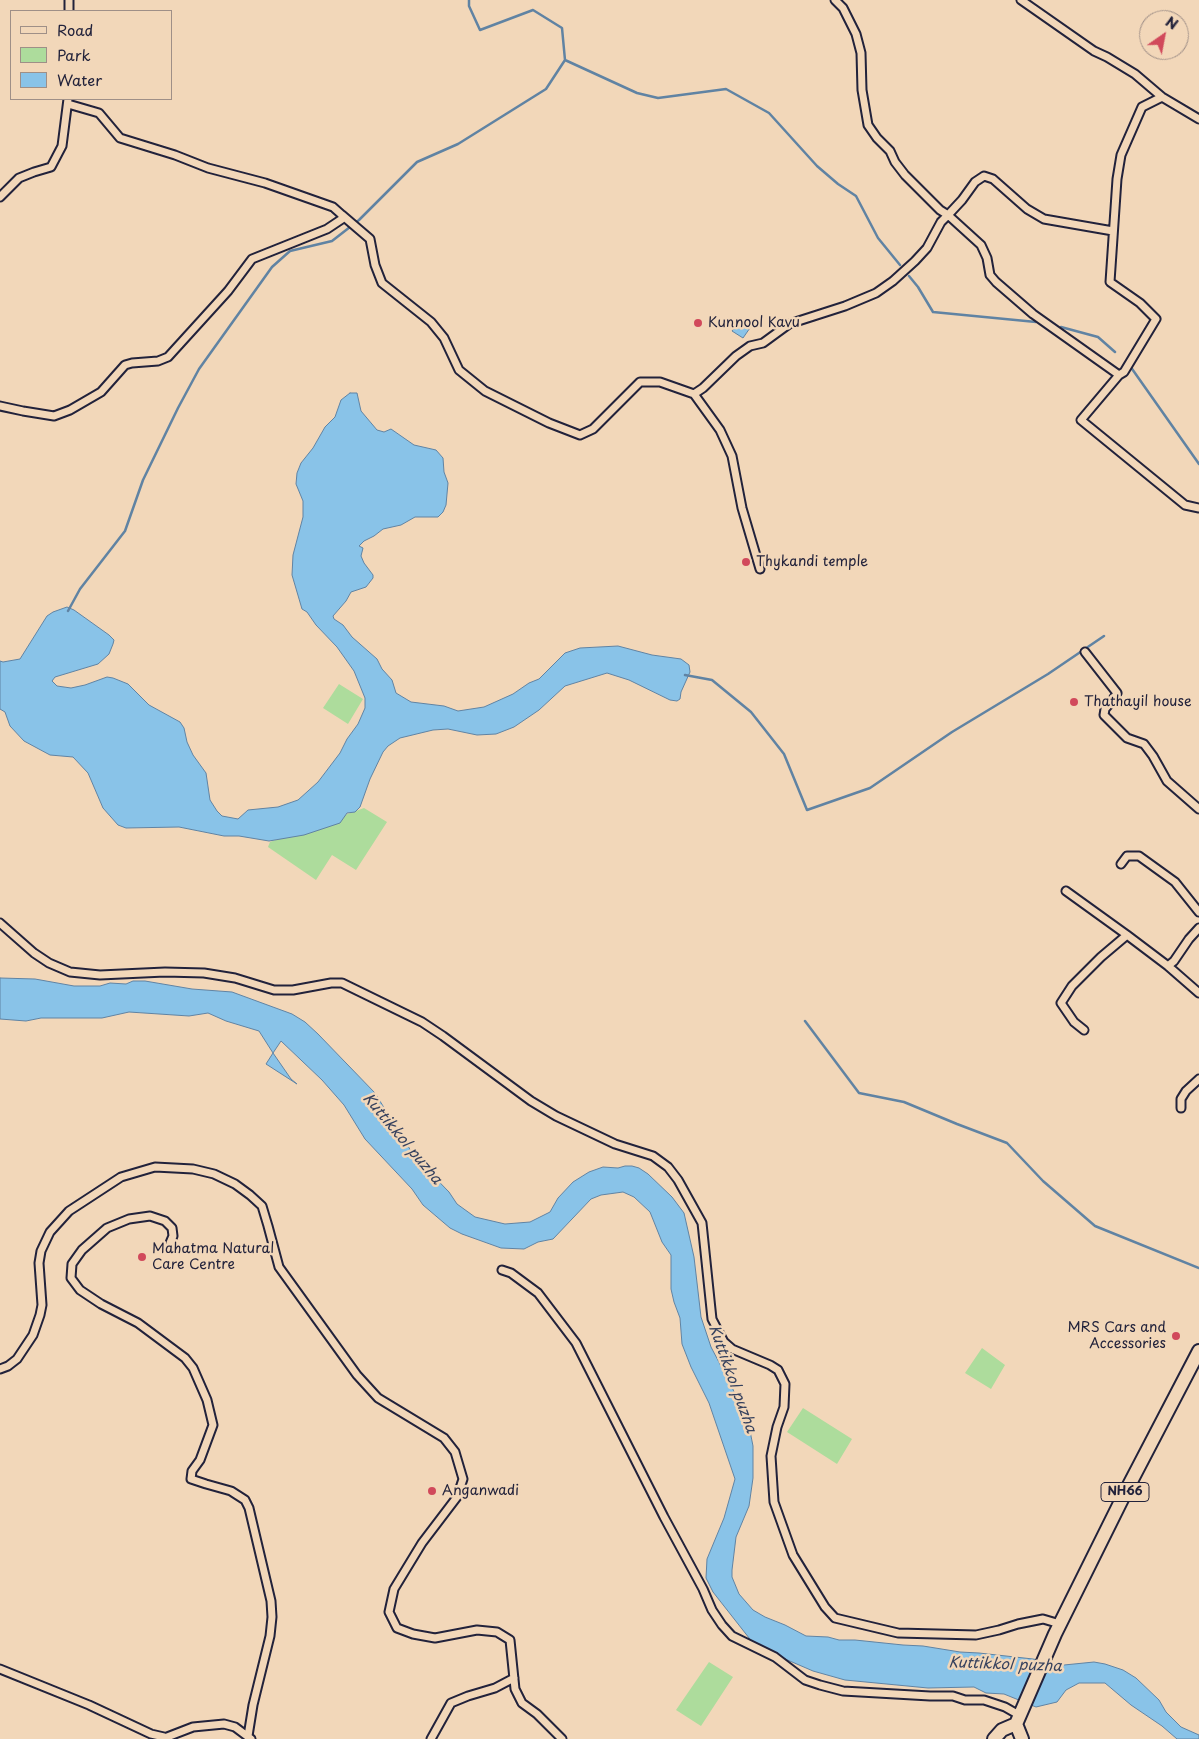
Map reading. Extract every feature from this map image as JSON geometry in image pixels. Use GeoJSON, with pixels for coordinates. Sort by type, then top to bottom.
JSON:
{"type":"FeatureCollection","features":[{"type":"Feature","properties":{"kind":"highway","name":"NH66"},"geometry":{"type":"LineString","coordinates":[[1019,1716],[1057,1629],[1126,1490],[1199,1352]]}},
{"type":"Feature","properties":{"kind":"highway"},"geometry":{"type":"LineString","coordinates":[[994,1739],[1019,1716]]}},
{"type":"Feature","properties":{"kind":"highway"},"geometry":{"type":"LineString","coordinates":[[1019,1716],[1022,1739]]}},
{"type":"Feature","properties":{"kind":"street"},"geometry":{"type":"LineString","coordinates":[[835,0],[844,8],[862,53],[862,90],[868,124],[877,138],[890,151],[895,162],[905,175],[940,210],[981,245],[987,258],[990,276],[996,282],[1033,314],[1119,375]]}},
{"type":"Feature","properties":{"kind":"street"},"geometry":{"type":"LineString","coordinates":[[1021,0],[1094,51],[1135,74],[1162,97],[1199,119]]}},
{"type":"Feature","properties":{"kind":"street"},"geometry":{"type":"LineString","coordinates":[[1162,97],[1142,107],[1121,155],[1116,179],[1110,282],[1140,303],[1156,319],[1124,372],[1119,375],[1081,420],[1185,506],[1198,506]]}},
{"type":"Feature","properties":{"kind":"street"},"geometry":{"type":"LineString","coordinates":[[0,197],[19,178],[51,167],[62,146],[68,101],[99,113],[120,138],[175,155],[208,168],[265,183],[333,206],[370,239],[375,265],[382,283],[432,322],[444,338],[459,370],[485,392],[548,423],[580,435],[593,429],[640,382],[660,382],[694,394],[720,430],[732,456],[742,508],[760,569]]}},
{"type":"Feature","properties":{"kind":"street"},"geometry":{"type":"LineString","coordinates":[[694,394],[704,388],[736,356],[750,346],[763,343],[789,324],[845,306],[876,293],[915,261],[927,248],[941,222],[976,182],[984,176],[993,179],[1027,209],[1044,219],[1113,231]]}},
{"type":"Feature","properties":{"kind":"street"},"geometry":{"type":"LineString","coordinates":[[0,406],[54,416],[70,410],[102,392],[125,365],[158,361],[168,356],[228,290],[252,259],[327,229],[344,217]]}},
{"type":"Feature","properties":{"kind":"street"},"geometry":{"type":"LineString","coordinates":[[1085,652],[1117,693],[1105,708],[1104,715],[1127,738],[1144,744],[1154,756],[1167,781],[1199,809]]}},
{"type":"Feature","properties":{"kind":"street"},"geometry":{"type":"LineString","coordinates":[[1121,864],[1127,856],[1139,856],[1176,882],[1199,912]]}},
{"type":"Feature","properties":{"kind":"street"},"geometry":{"type":"LineString","coordinates":[[1066,891],[1168,966],[1199,993]]}},
{"type":"Feature","properties":{"kind":"street"},"geometry":{"type":"LineString","coordinates":[[0,923],[34,953],[49,963],[70,972],[100,975],[165,972],[204,973],[235,978],[274,990],[293,990],[331,982],[342,983],[422,1022],[531,1101],[556,1116],[588,1133],[653,1156],[668,1167],[678,1180],[702,1223],[712,1319],[724,1342],[732,1349],[770,1364],[778,1370],[785,1384],[784,1407],[777,1427],[771,1456],[774,1502],[793,1555],[825,1607],[835,1618],[898,1633],[976,1635],[1043,1619],[1057,1629]]}},
{"type":"Feature","properties":{"kind":"street"},"geometry":{"type":"LineString","coordinates":[[1168,966],[1199,928]]}},
{"type":"Feature","properties":{"kind":"street"},"geometry":{"type":"LineString","coordinates":[[1084,1030],[1074,1022],[1061,1003],[1072,986],[1101,957],[1127,935]]}},
{"type":"Feature","properties":{"kind":"street"},"geometry":{"type":"LineString","coordinates":[[1181,1108],[1181,1099],[1199,1078]]}},
{"type":"Feature","properties":{"kind":"street"},"geometry":{"type":"LineString","coordinates":[[0,1368],[8,1366],[17,1359],[33,1335],[42,1304],[39,1263],[41,1251],[50,1232],[69,1211],[121,1177],[155,1167],[194,1169],[214,1174],[235,1184],[262,1206],[279,1267],[357,1375],[378,1398],[444,1438],[455,1452],[463,1478],[457,1497],[422,1542],[394,1589],[389,1612],[397,1628],[413,1634],[435,1638],[477,1630],[497,1632],[510,1640],[515,1689],[522,1703],[537,1714],[562,1739]]}},
{"type":"Feature","properties":{"kind":"street"},"geometry":{"type":"LineString","coordinates":[[0,1669],[89,1705],[150,1734],[163,1738],[193,1727],[224,1724],[235,1727],[249,1737],[253,1705],[270,1636],[272,1616],[271,1601],[249,1508],[245,1500],[231,1491],[191,1479],[192,1471],[208,1443],[213,1425],[207,1400],[193,1368],[185,1358],[156,1335],[80,1290],[71,1278],[72,1264],[82,1250],[107,1228],[129,1219],[150,1216],[165,1221],[172,1228],[173,1236],[170,1243]]}},
{"type":"Feature","properties":{"kind":"street"},"geometry":{"type":"LineString","coordinates":[[502,1270],[511,1273],[538,1294],[576,1343],[712,1610],[732,1636],[775,1657],[805,1680],[820,1685],[843,1691],[953,1696],[965,1700],[984,1700],[1005,1707],[1019,1716]]}},
{"type":"Feature","properties":{"kind":"street"},"geometry":{"type":"LineString","coordinates":[[431,1739],[451,1704],[468,1696],[495,1688],[514,1678]]}},
{"type":"Feature","properties":{"kind":"green space"},"geometry":{"type":"Polygon","coordinates":[[[339,684],[363,699],[348,724],[323,708],[339,684]]]}},
{"type":"Feature","properties":{"kind":"green space"},"geometry":{"type":"Polygon","coordinates":[[[364,808],[387,822],[356,870],[332,855],[316,880],[268,847],[270,842],[364,808]]]}},
{"type":"Feature","properties":{"kind":"green space"},"geometry":{"type":"Polygon","coordinates":[[[982,1348],[1005,1365],[991,1389],[965,1373],[982,1348]]]}},
{"type":"Feature","properties":{"kind":"green space"},"geometry":{"type":"Polygon","coordinates":[[[803,1408],[852,1439],[837,1464],[787,1432],[803,1408]]]}},
{"type":"Feature","properties":{"kind":"green space"},"geometry":{"type":"Polygon","coordinates":[[[709,1662],[733,1677],[701,1726],[676,1710],[709,1662]]]}},
{"type":"Feature","properties":{"kind":"water"},"geometry":{"type":"Polygon","coordinates":[[[739,318],[752,325],[743,338],[732,331],[735,327],[731,323],[735,320],[738,322],[739,318]]]}},
{"type":"Feature","properties":{"kind":"water"},"geometry":{"type":"Polygon","coordinates":[[[350,393],[357,393],[361,411],[377,430],[384,432],[391,429],[414,445],[436,450],[443,458],[444,472],[448,483],[446,505],[438,517],[415,517],[401,525],[383,529],[359,546],[363,548],[361,556],[373,578],[366,587],[351,592],[333,616],[352,637],[377,659],[382,669],[392,680],[396,693],[411,702],[444,706],[458,711],[484,707],[513,694],[529,683],[539,679],[565,653],[580,648],[618,646],[652,655],[681,659],[689,665],[690,672],[680,699],[677,701],[670,700],[629,680],[607,673],[565,686],[539,710],[514,727],[496,734],[477,735],[448,729],[433,730],[400,738],[383,752],[370,779],[360,807],[355,812],[347,813],[340,823],[304,835],[269,841],[239,836],[224,836],[179,827],[126,828],[118,825],[103,808],[88,773],[73,757],[50,755],[24,741],[10,726],[5,712],[0,709],[0,661],[20,659],[47,616],[67,607],[74,610],[114,640],[109,654],[98,664],[55,677],[52,681],[57,686],[71,688],[107,677],[113,678],[128,684],[149,705],[180,722],[184,728],[187,742],[193,755],[206,773],[210,800],[222,816],[238,819],[248,810],[278,807],[298,800],[318,782],[340,753],[358,724],[365,708],[365,698],[354,671],[337,647],[316,625],[307,612],[302,609],[292,575],[293,555],[303,517],[303,501],[296,484],[297,473],[301,463],[313,448],[325,427],[335,417],[341,400],[350,393]]]}},
{"type":"Feature","properties":{"kind":"water","name":"Kuttikkol puzha"},"geometry":{"type":"Polygon","coordinates":[[[0,978],[35,979],[74,986],[100,986],[110,983],[126,984],[133,981],[145,981],[192,989],[232,992],[292,1014],[305,1022],[318,1034],[375,1093],[383,1106],[391,1127],[405,1141],[414,1156],[449,1192],[457,1204],[475,1217],[505,1224],[530,1222],[550,1212],[558,1198],[573,1182],[589,1172],[603,1167],[618,1168],[632,1166],[639,1168],[672,1197],[684,1213],[694,1257],[701,1317],[711,1347],[732,1387],[750,1431],[753,1446],[753,1478],[749,1506],[736,1537],[732,1577],[739,1594],[753,1610],[806,1636],[923,1646],[960,1652],[1033,1659],[1064,1665],[1094,1662],[1105,1664],[1123,1670],[1136,1678],[1159,1700],[1166,1712],[1181,1727],[1199,1735],[1199,1739],[1177,1739],[1105,1683],[1079,1683],[1066,1690],[1057,1702],[1036,1707],[1004,1694],[986,1693],[974,1687],[928,1688],[845,1680],[813,1671],[762,1649],[753,1643],[713,1592],[706,1578],[707,1559],[724,1518],[735,1479],[709,1403],[682,1344],[680,1318],[671,1289],[671,1255],[662,1242],[650,1212],[634,1197],[623,1192],[601,1195],[591,1199],[553,1239],[538,1242],[524,1249],[501,1248],[450,1228],[423,1205],[412,1189],[365,1139],[344,1105],[322,1080],[281,1041],[273,1053],[259,1031],[226,1021],[208,1013],[189,1016],[129,1012],[102,1018],[41,1018],[26,1021],[0,1019],[0,978]]]}},
{"type":"Feature","properties":{"kind":"water"},"geometry":{"type":"Polygon","coordinates":[[[273,1053],[291,1079],[297,1084],[266,1064],[273,1053]]]}},
{"type":"Feature","properties":{"kind":"waterway"},"geometry":{"type":"LineString","coordinates":[[68,611],[80,589],[125,531],[143,480],[199,369],[272,267],[290,251],[332,241],[359,220],[417,162],[458,144],[546,89],[565,60],[562,28],[533,10],[480,30],[469,6],[469,0]]}},
{"type":"Feature","properties":{"kind":"waterway"},"geometry":{"type":"LineString","coordinates":[[565,60],[637,93],[658,98],[726,89],[769,113],[817,166],[856,196],[878,238],[900,265]]}},
{"type":"Feature","properties":{"kind":"waterway"},"geometry":{"type":"LineString","coordinates":[[909,276],[933,312],[1036,322]]}},
{"type":"Feature","properties":{"kind":"waterway"},"geometry":{"type":"LineString","coordinates":[[1061,327],[1098,337],[1115,352]]}},
{"type":"Feature","properties":{"kind":"waterway"},"geometry":{"type":"LineString","coordinates":[[1130,366],[1199,464]]}},
{"type":"Feature","properties":{"kind":"waterway"},"geometry":{"type":"LineString","coordinates":[[685,675],[712,680],[751,712],[784,754],[807,810],[870,788],[952,732],[1048,674],[1104,636]]}},
{"type":"Feature","properties":{"kind":"waterway"},"geometry":{"type":"LineString","coordinates":[[805,1021],[859,1093],[904,1102],[1007,1143],[1043,1181],[1095,1226],[1199,1268]]}},
{"type":"Feature","properties":{"kind":"place","name":"Kunnool Kavu"},"geometry":{"type":"Point","coordinates":[698,323]}},
{"type":"Feature","properties":{"kind":"place","name":"Thykandi temple"},"geometry":{"type":"Point","coordinates":[746,562]}},
{"type":"Feature","properties":{"kind":"place","name":"Thathayil house"},"geometry":{"type":"Point","coordinates":[1074,702]}},
{"type":"Feature","properties":{"kind":"place","name":"Mahatma Natural Care Centre"},"geometry":{"type":"Point","coordinates":[142,1257]}},
{"type":"Feature","properties":{"kind":"place","name":"MRS Cars and Accessories"},"geometry":{"type":"Point","coordinates":[1176,1336]}},
{"type":"Feature","properties":{"kind":"place","name":"Anganwadi"},"geometry":{"type":"Point","coordinates":[432,1491]}}]}
